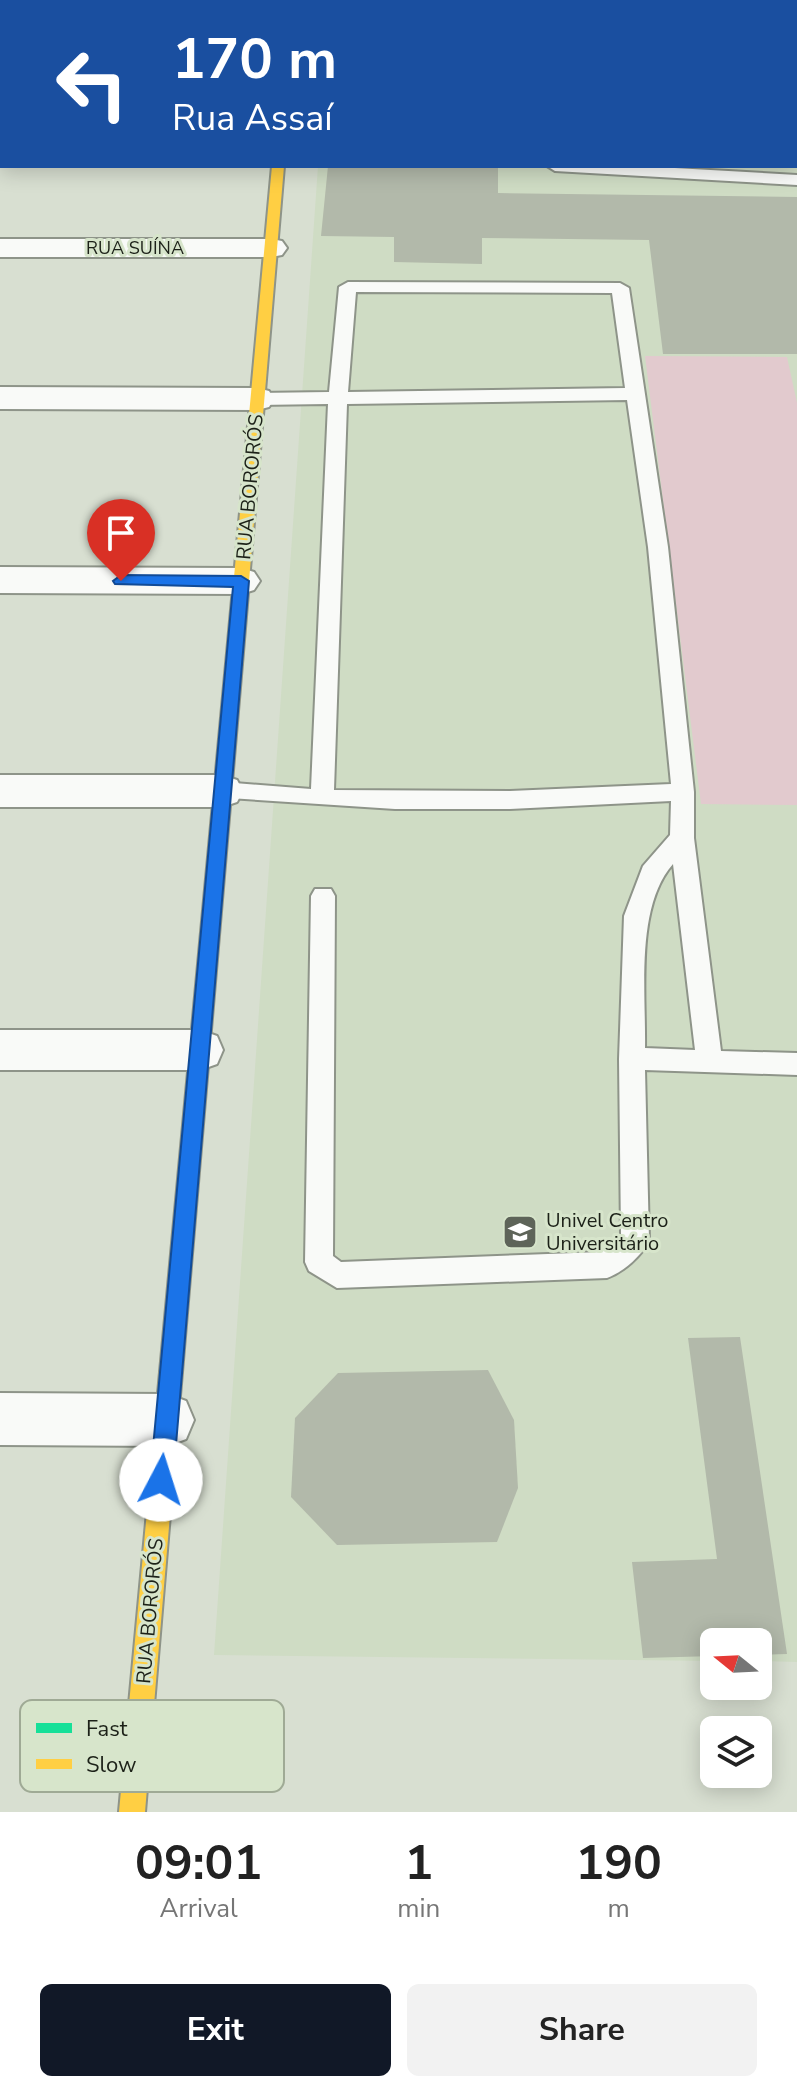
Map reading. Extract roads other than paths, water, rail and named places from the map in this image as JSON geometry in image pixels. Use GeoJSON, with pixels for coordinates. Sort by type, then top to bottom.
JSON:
{"type":"FeatureCollection","features":[{"type":"Feature","properties":{"kind":"street","name":"RUA BORORÓS"},"geometry":{"type":"LineString","coordinates":[[142,1700],[278,168]]}},
{"type":"Feature","properties":{"kind":"street","name":"RUA SUÍNA"},"geometry":{"type":"LineString","coordinates":[[0,248],[271,248]]}},
{"type":"Feature","properties":{"kind":"street"},"geometry":{"type":"LineString","coordinates":[[0,398],[257,399]]}},
{"type":"Feature","properties":{"kind":"street"},"geometry":{"type":"LineString","coordinates":[[0,580],[241,581]]}},
{"type":"Feature","properties":{"kind":"street"},"geometry":{"type":"LineString","coordinates":[[0,791],[222,791]]}},
{"type":"Feature","properties":{"kind":"street"},"geometry":{"type":"LineString","coordinates":[[0,1050],[200,1050]]}},
{"type":"Feature","properties":{"kind":"street"},"geometry":{"type":"LineString","coordinates":[[0,1419],[167,1420]]}},
{"type":"Feature","properties":{"kind":"street","name":"RUA BORORÓS"},"geometry":{"type":"LineString","coordinates":[[132,1812],[134,1792]]}},
{"type":"Feature","properties":{"kind":"lane"},"geometry":{"type":"LineString","coordinates":[[610,168],[797,180]]}},
{"type":"Feature","properties":{"kind":"lane"},"geometry":{"type":"LineString","coordinates":[[322,797],[338,398],[348,287],[620,288],[658,547],[683,792],[682,838],[709,1061]]}},
{"type":"Feature","properties":{"kind":"lane"},"geometry":{"type":"LineString","coordinates":[[257,399],[634,394]]}},
{"type":"Feature","properties":{"kind":"lane"},"geometry":{"type":"LineString","coordinates":[[222,791],[322,797],[477,799],[683,792]]}},
{"type":"Feature","properties":{"kind":"lane"},"geometry":{"type":"LineString","coordinates":[[323,896],[319,1262],[337,1275],[607,1265],[623,1254],[635,1240],[632,1059],[636,916],[651,873],[682,838]]}},
{"type":"Feature","properties":{"kind":"lane"},"geometry":{"type":"LineString","coordinates":[[651,873],[689,876]]}},
{"type":"Feature","properties":{"kind":"lane"},"geometry":{"type":"LineString","coordinates":[[632,1059],[797,1064]]}},
{"type":"Feature","properties":{"kind":"place","name":"Univel Centro Universitário"},"geometry":{"type":"Point","coordinates":[520,1232]}}]}
